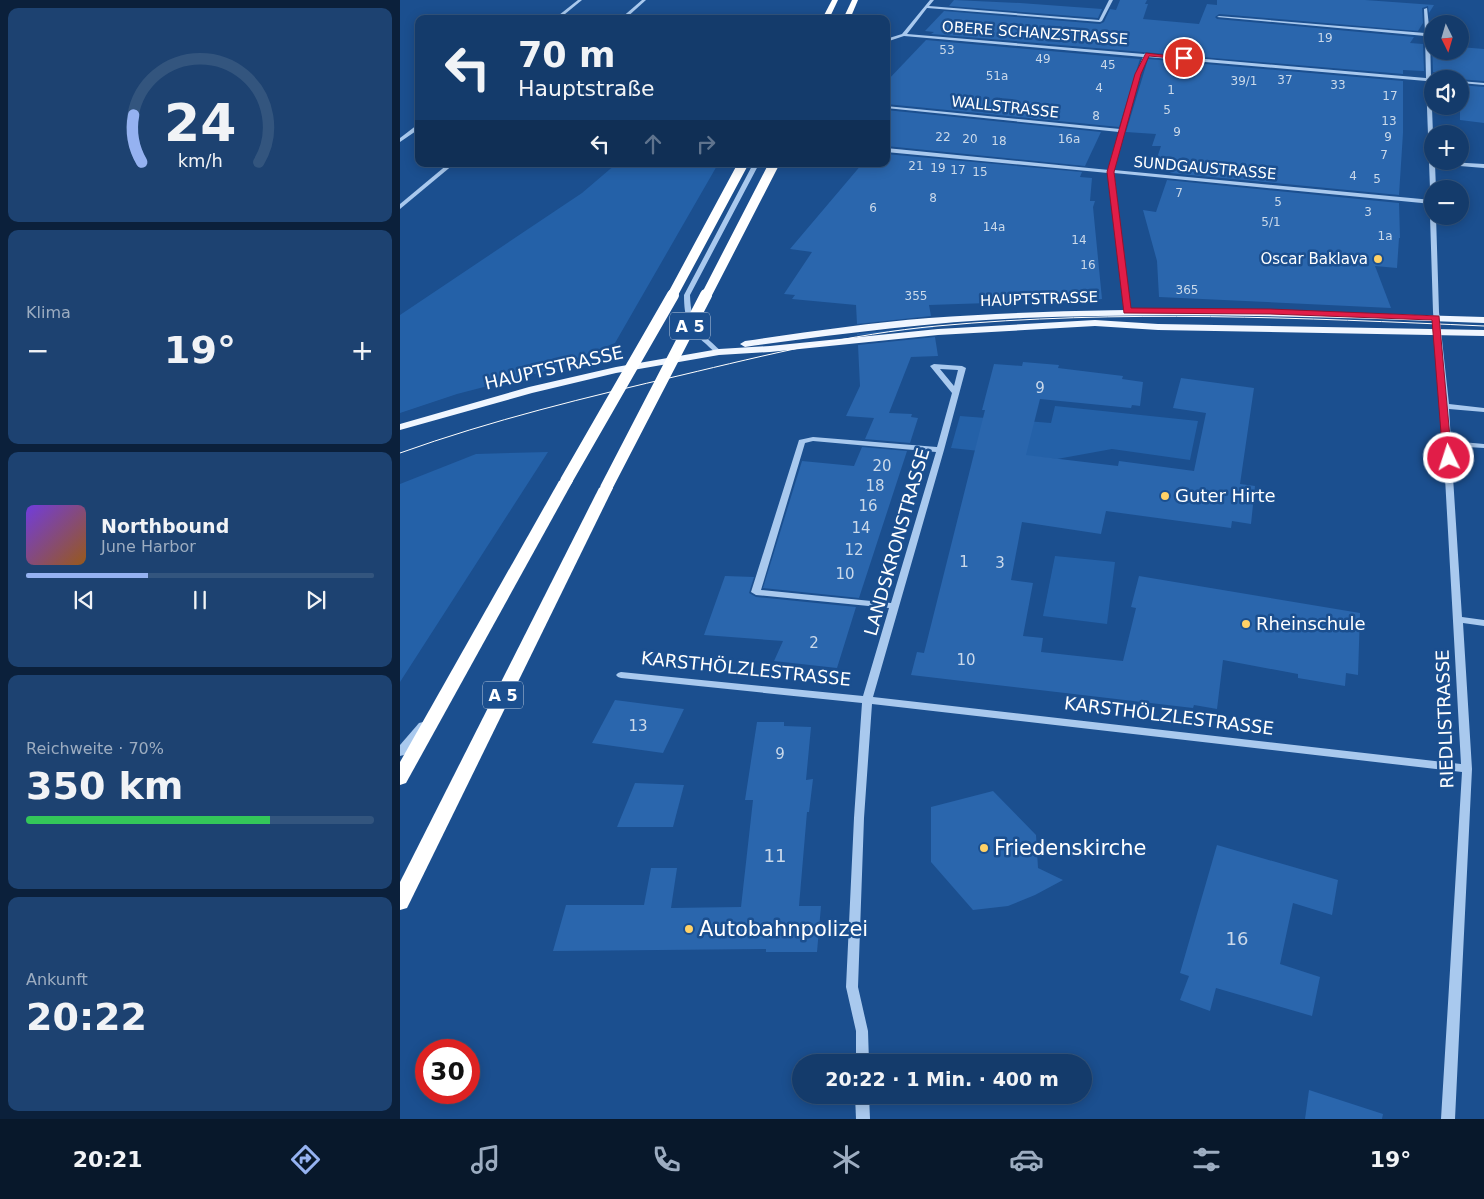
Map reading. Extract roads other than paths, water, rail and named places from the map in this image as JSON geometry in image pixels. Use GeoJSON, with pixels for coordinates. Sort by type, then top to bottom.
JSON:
{"type":"FeatureCollection","features":[{"type":"Feature","properties":{"kind":"highway"},"geometry":{"type":"LineString","coordinates":[[827,15],[835,0]]}},
{"type":"Feature","properties":{"kind":"highway"},"geometry":{"type":"LineString","coordinates":[[848,15],[855,0]]}},
{"type":"Feature","properties":{"kind":"highway","name":"A 5"},"geometry":{"type":"LineString","coordinates":[[400,778],[566,481],[666,308],[741,167]]}},
{"type":"Feature","properties":{"kind":"highway","name":"A 5"},"geometry":{"type":"LineString","coordinates":[[400,902],[606,488],[772,167]]}},
{"type":"Feature","properties":{"kind":"main road","name":"HAUPTSTRASSE"},"geometry":{"type":"LineString","coordinates":[[719,352],[747,343],[868,326],[982,316],[1127,311],[1270,311],[1484,320]]}},
{"type":"Feature","properties":{"kind":"main road","name":"HAUPTSTRASSE"},"geometry":{"type":"LineString","coordinates":[[400,427],[530,390],[616,370],[719,352],[770,349],[938,332],[1080,324],[1395,332],[1437,330],[1484,332]]}},
{"type":"Feature","properties":{"kind":"street"},"geometry":{"type":"LineString","coordinates":[[561,15],[580,0]]}},
{"type":"Feature","properties":{"kind":"street"},"geometry":{"type":"LineString","coordinates":[[627,15],[644,0]]}},
{"type":"Feature","properties":{"kind":"street"},"geometry":{"type":"LineString","coordinates":[[904,36],[932,0]]}},
{"type":"Feature","properties":{"kind":"street"},"geometry":{"type":"LineString","coordinates":[[926,7],[1100,22],[1111,0]]}},
{"type":"Feature","properties":{"kind":"street"},"geometry":{"type":"LineString","coordinates":[[1426,9],[1426,15]]}},
{"type":"Feature","properties":{"kind":"street"},"geometry":{"type":"LineString","coordinates":[[1219,17],[1424,36]]}},
{"type":"Feature","properties":{"kind":"street","name":"OBERE SCHANZSTRASSE"},"geometry":{"type":"LineString","coordinates":[[890,40],[904,36],[1146,54],[1424,79]]}},
{"type":"Feature","properties":{"kind":"street"},"geometry":{"type":"LineString","coordinates":[[1127,311],[1111,172],[1138,74],[1146,54]]}},
{"type":"Feature","properties":{"kind":"street"},"geometry":{"type":"LineString","coordinates":[[1469,83],[1484,84]]}},
{"type":"Feature","properties":{"kind":"street","name":"WALLSTRASSE"},"geometry":{"type":"LineString","coordinates":[[890,107],[1122,132]]}},
{"type":"Feature","properties":{"kind":"street"},"geometry":{"type":"LineString","coordinates":[[400,140],[415,129]]}},
{"type":"Feature","properties":{"kind":"street","name":"SUNDGAUSTRASSE"},"geometry":{"type":"LineString","coordinates":[[890,150],[1424,201]]}},
{"type":"Feature","properties":{"kind":"street"},"geometry":{"type":"LineString","coordinates":[[1469,165],[1484,166]]}},
{"type":"Feature","properties":{"kind":"street"},"geometry":{"type":"LineString","coordinates":[[400,207],[447,167]]}},
{"type":"Feature","properties":{"kind":"street"},"geometry":{"type":"LineString","coordinates":[[719,352],[698,334],[691,323],[687,315],[687,295],[754,167]]}},
{"type":"Feature","properties":{"kind":"street","name":"RIEDLISTRASSE"},"geometry":{"type":"LineString","coordinates":[[1433,225],[1436,318],[1448,443],[1467,769],[1448,1119]]}},
{"type":"Feature","properties":{"kind":"street","name":"LANDSKRONSTRASSE"},"geometry":{"type":"LineString","coordinates":[[867,700],[956,392]]}},
{"type":"Feature","properties":{"kind":"street"},"geometry":{"type":"LineString","coordinates":[[1445,406],[1484,410]]}},
{"type":"Feature","properties":{"kind":"street"},"geometry":{"type":"LineString","coordinates":[[895,606],[756,592],[802,442],[813,439],[940,450]]}},
{"type":"Feature","properties":{"kind":"street"},"geometry":{"type":"LineString","coordinates":[[1448,443],[1484,446]]}},
{"type":"Feature","properties":{"kind":"street"},"geometry":{"type":"LineString","coordinates":[[1459,620],[1484,624]]}},
{"type":"Feature","properties":{"kind":"street","name":"KARSTHÖLZLESTRASSE"},"geometry":{"type":"LineString","coordinates":[[622,675],[867,700],[1467,769]]}},
{"type":"Feature","properties":{"kind":"street","name":"KARSTHÖLZLESTRASSE"},"geometry":{"type":"LineString","coordinates":[[862,1054],[862,1031],[852,978],[859,818],[867,700]]}},
{"type":"Feature","properties":{"kind":"street"},"geometry":{"type":"LineString","coordinates":[[400,752],[439,707]]}},
{"type":"Feature","properties":{"kind":"street"},"geometry":{"type":"LineString","coordinates":[[862,1104],[863,1119]]}},
{"type":"Feature","properties":{"kind":"tram line"},"geometry":{"type":"LineString","coordinates":[[400,453],[540,410],[745,360],[873,334],[937,326],[1005,321],[1142,316],[1279,318],[1484,326]]}},
{"type":"Feature","properties":{"kind":"place","name":"Oscar Baklava"},"geometry":{"type":"Point","coordinates":[1378,259]}},
{"type":"Feature","properties":{"kind":"place","name":"Guter Hirte"},"geometry":{"type":"Point","coordinates":[1165,496]}},
{"type":"Feature","properties":{"kind":"place","name":"Rheinschule"},"geometry":{"type":"Point","coordinates":[1246,624]}},
{"type":"Feature","properties":{"kind":"place","name":"Friedenskirche"},"geometry":{"type":"Point","coordinates":[984,848]}},
{"type":"Feature","properties":{"kind":"place","name":"Autobahnpolizei"},"geometry":{"type":"Point","coordinates":[689,929]}}]}
